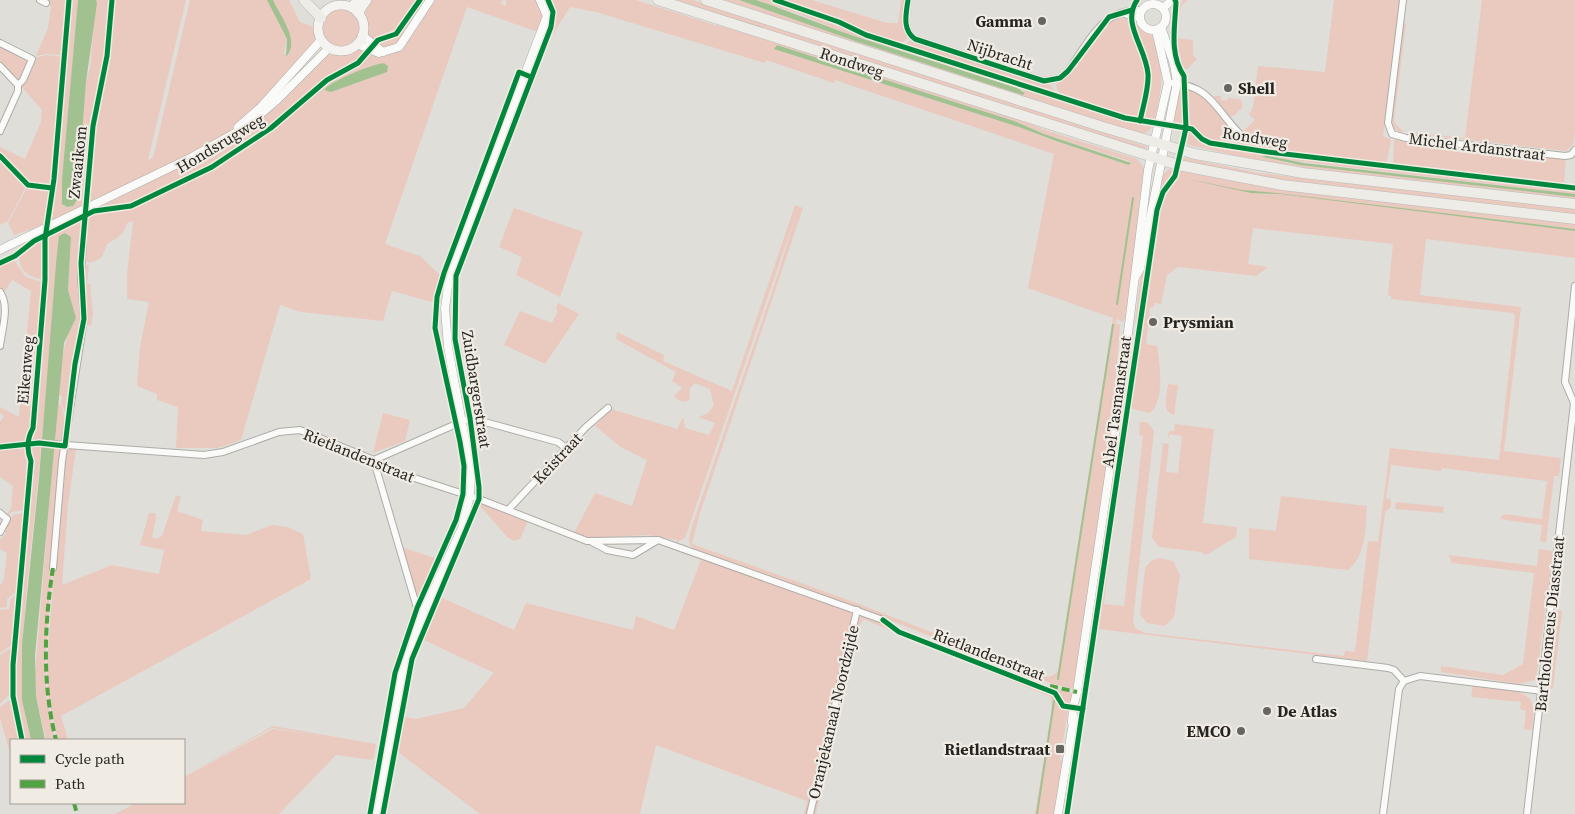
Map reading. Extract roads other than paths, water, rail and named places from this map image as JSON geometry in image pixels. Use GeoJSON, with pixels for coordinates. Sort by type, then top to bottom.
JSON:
{"type":"FeatureCollection","features":[{"type":"Feature","properties":{"kind":"main road"},"geometry":{"type":"LineString","coordinates":[[304,0],[324,14]]}},
{"type":"Feature","properties":{"kind":"main road"},"geometry":{"type":"LineString","coordinates":[[312,0],[324,14]]}},
{"type":"Feature","properties":{"kind":"main road"},"geometry":{"type":"LineString","coordinates":[[355,10],[358,0]]}},
{"type":"Feature","properties":{"kind":"main road"},"geometry":{"type":"LineString","coordinates":[[355,10],[368,0]]}},
{"type":"Feature","properties":{"kind":"main road","name":"Rondweg"},"geometry":{"type":"LineString","coordinates":[[658,0],[1156,158],[1230,176],[1282,185],[1575,219]]}},
{"type":"Feature","properties":{"kind":"main road","name":"Rondweg"},"geometry":{"type":"LineString","coordinates":[[706,0],[1159,144],[1223,160],[1296,172],[1575,204]]}},
{"type":"Feature","properties":{"kind":"main road"},"geometry":{"type":"LineString","coordinates":[[339,5],[355,10],[363,25],[362,35],[357,44],[344,50],[329,48],[321,40],[318,28],[324,14],[339,5]]}},
{"type":"Feature","properties":{"kind":"street"},"geometry":{"type":"LineString","coordinates":[[357,44],[373,52],[393,50],[403,43],[430,0]]}},
{"type":"Feature","properties":{"kind":"street","name":"Zuidbargerstraat"},"geometry":{"type":"LineString","coordinates":[[376,814],[401,678],[423,613],[462,528],[470,496],[471,471],[446,329],[448,286],[465,231],[548,16],[546,8],[540,0]]}},
{"type":"Feature","properties":{"kind":"street","name":"Nijbracht"},"geometry":{"type":"LineString","coordinates":[[908,0],[906,24],[908,32],[915,39],[1044,81],[1060,78],[1108,17],[1124,11],[1140,14]]}},
{"type":"Feature","properties":{"kind":"street"},"geometry":{"type":"LineString","coordinates":[[1163,8],[1172,0]]}},
{"type":"Feature","properties":{"kind":"street","name":"Michel Ardanstraat"},"geometry":{"type":"LineString","coordinates":[[1403,0],[1388,123],[1392,134],[1406,138],[1565,156],[1571,155],[1575,150]]}},
{"type":"Feature","properties":{"kind":"street"},"geometry":{"type":"LineString","coordinates":[[1153,3],[1163,8],[1166,16],[1159,28],[1146,28],[1140,14],[1146,5],[1153,3]]}},
{"type":"Feature","properties":{"kind":"street","name":"Abel Tasmanstraat"},"geometry":{"type":"LineString","coordinates":[[1159,28],[1174,64],[1177,83],[1159,144]]}},
{"type":"Feature","properties":{"kind":"street","name":"Abel Tasmanstraat"},"geometry":{"type":"LineString","coordinates":[[1058,814],[1136,276],[1140,269],[1168,82],[1159,28]]}},
{"type":"Feature","properties":{"kind":"street"},"geometry":{"type":"LineString","coordinates":[[362,35],[383,52]]}},
{"type":"Feature","properties":{"kind":"street","name":"Hondsrugweg"},"geometry":{"type":"LineString","coordinates":[[219,142],[261,107],[321,40]]}},
{"type":"Feature","properties":{"kind":"street"},"geometry":{"type":"LineString","coordinates":[[0,43],[32,59],[23,80],[18,85]]}},
{"type":"Feature","properties":{"kind":"street","name":"Hondsrugweg"},"geometry":{"type":"LineString","coordinates":[[0,250],[244,128],[263,114],[329,48]]}},
{"type":"Feature","properties":{"kind":"street"},"geometry":{"type":"LineString","coordinates":[[0,66],[18,85],[18,91],[0,131]]}},
{"type":"Feature","properties":{"kind":"street","name":"Rondweg"},"geometry":{"type":"LineString","coordinates":[[1168,82],[1197,88],[1207,94],[1240,134]]}},
{"type":"Feature","properties":{"kind":"street"},"geometry":{"type":"LineString","coordinates":[[53,568],[62,461],[76,357],[84,319],[81,276],[83,244]]}},
{"type":"Feature","properties":{"kind":"street","name":"Bartholomeus Diasstraat"},"geometry":{"type":"LineString","coordinates":[[1527,814],[1574,416],[1574,403],[1565,382],[1575,286]]}},
{"type":"Feature","properties":{"kind":"street"},"geometry":{"type":"LineString","coordinates":[[0,292],[4,298],[6,308],[0,346]]}},
{"type":"Feature","properties":{"kind":"street","name":"Keistraat"},"geometry":{"type":"LineString","coordinates":[[508,510],[566,448],[608,408]]}},
{"type":"Feature","properties":{"kind":"street"},"geometry":{"type":"LineString","coordinates":[[423,613],[417,608],[374,460],[462,420],[476,418],[558,442],[566,448]]}},
{"type":"Feature","properties":{"kind":"street","name":"Rietlandenstraat"},"geometry":{"type":"LineString","coordinates":[[0,447],[38,443],[57,446],[204,455],[223,452],[292,430],[310,432],[374,460],[381,466],[396,472],[508,510],[592,542],[607,550],[633,555],[658,540]]}},
{"type":"Feature","properties":{"kind":"street"},"geometry":{"type":"LineString","coordinates":[[0,513],[7,519],[0,532]]}},
{"type":"Feature","properties":{"kind":"street","name":"Rietlandenstraat"},"geometry":{"type":"LineString","coordinates":[[592,542],[638,539],[658,540],[883,620]]}},
{"type":"Feature","properties":{"kind":"street","name":"Oranjekanaal Noordzijde"},"geometry":{"type":"LineString","coordinates":[[810,814],[857,610]]}},
{"type":"Feature","properties":{"kind":"street"},"geometry":{"type":"LineString","coordinates":[[1316,659],[1388,668],[1394,670],[1404,681]]}},
{"type":"Feature","properties":{"kind":"street"},"geometry":{"type":"LineString","coordinates":[[1383,814],[1399,689],[1404,681],[1420,676],[1542,691]]}},
{"type":"Feature","properties":{"kind":"waterway"},"geometry":{"type":"LineString","coordinates":[[1117,304],[1133,198]]}},
{"type":"Feature","properties":{"kind":"waterway"},"geometry":{"type":"LineString","coordinates":[[1058,679],[1113,325]]}},
{"type":"Feature","properties":{"kind":"waterway"},"geometry":{"type":"LineString","coordinates":[[1037,814],[1054,701]]}},
{"type":"Feature","properties":{"kind":"place","name":"Gamma"},"geometry":{"type":"Point","coordinates":[1042,21]}},
{"type":"Feature","properties":{"kind":"place","name":"Shell"},"geometry":{"type":"Point","coordinates":[1228,88]}},
{"type":"Feature","properties":{"kind":"place","name":"Prysmian"},"geometry":{"type":"Point","coordinates":[1153,322]}},
{"type":"Feature","properties":{"kind":"place","name":"De Atlas"},"geometry":{"type":"Point","coordinates":[1267,711]}},
{"type":"Feature","properties":{"kind":"place","name":"EMCO"},"geometry":{"type":"Point","coordinates":[1241,731]}},
{"type":"Feature","properties":{"kind":"place","name":"Rietlandstraat"},"geometry":{"type":"Point","coordinates":[1060,749]}}]}
